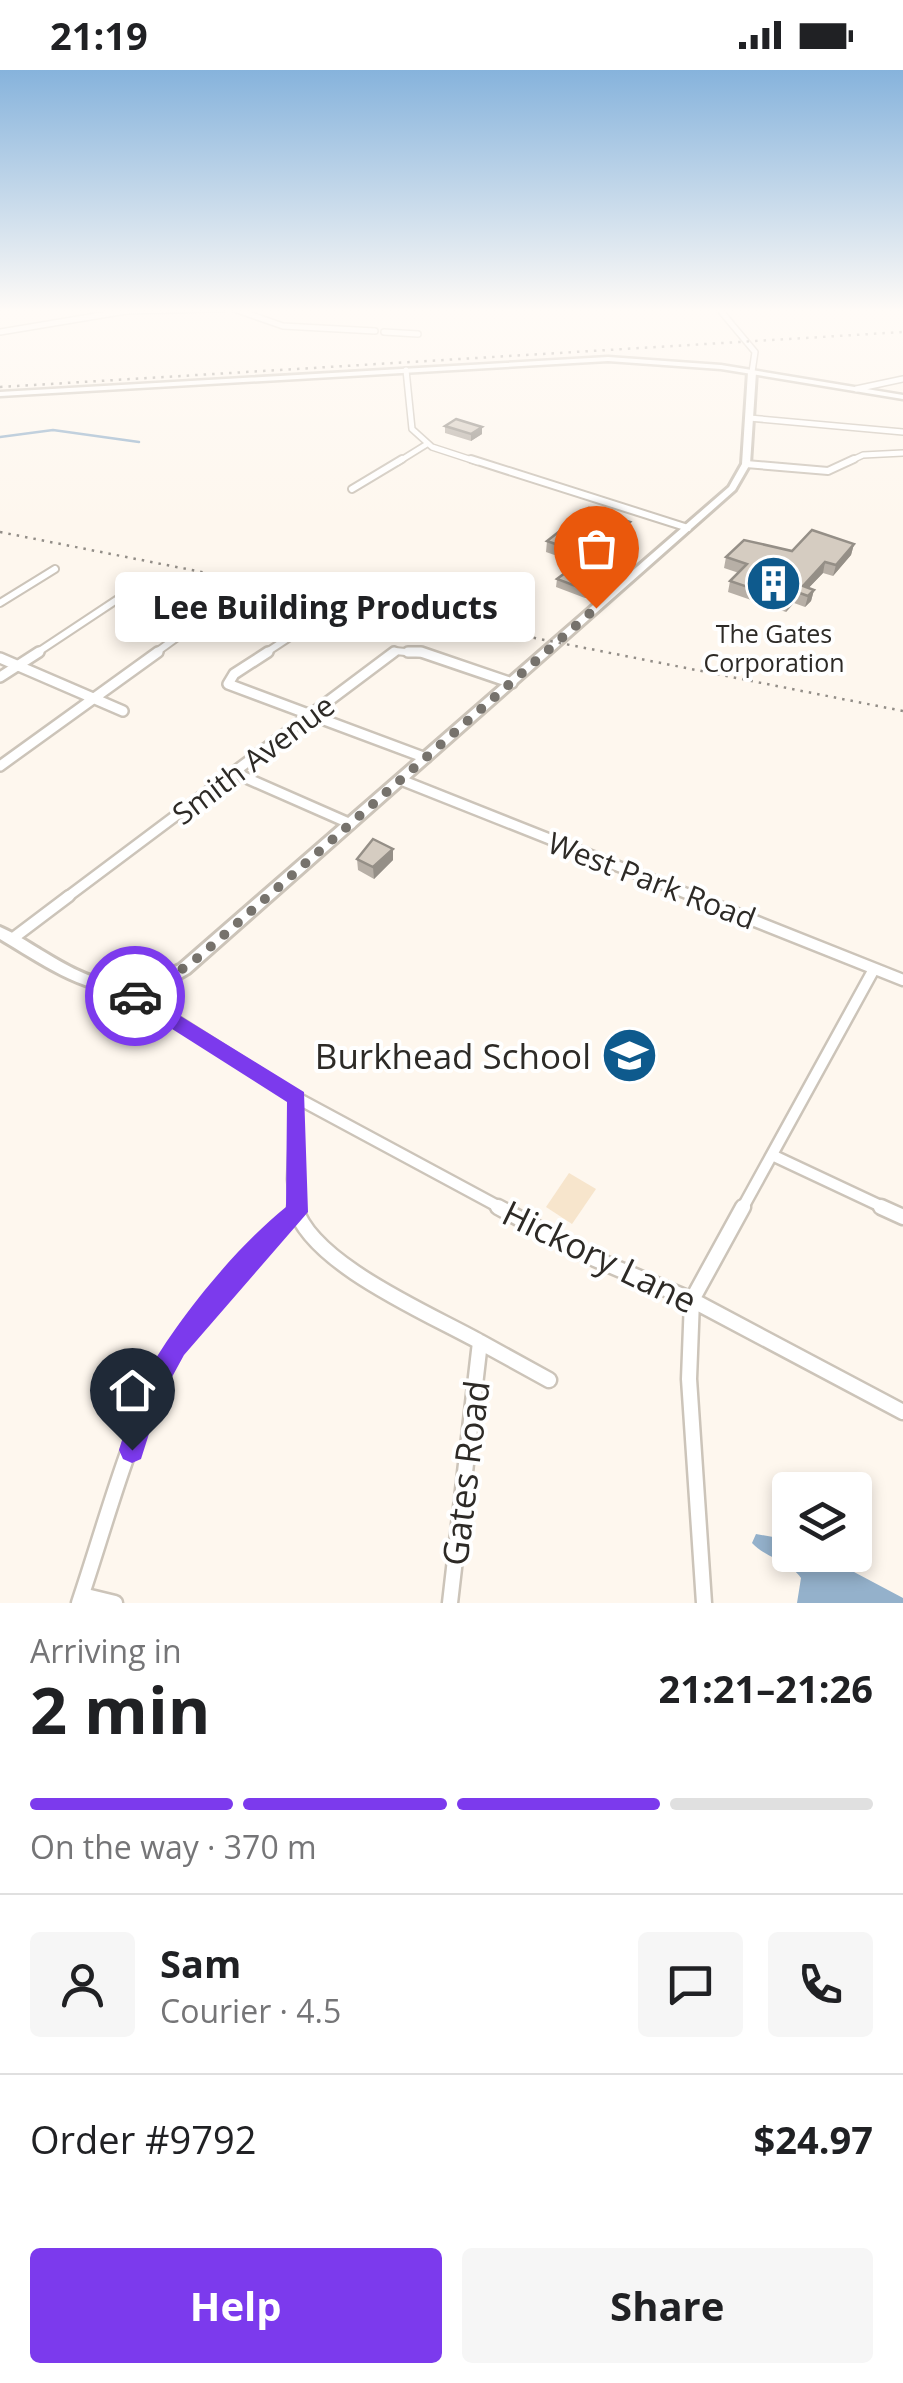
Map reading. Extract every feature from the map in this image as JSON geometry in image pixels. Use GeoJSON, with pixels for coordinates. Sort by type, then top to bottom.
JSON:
{"type":"FeatureCollection","features":[{"type":"Feature","properties":{"kind":"main road"},"geometry":{"type":"LineString","coordinates":[[0,394],[219,381]]}},
{"type":"Feature","properties":{"kind":"main road"},"geometry":{"type":"LineString","coordinates":[[804,381],[903,397]]}},
{"type":"Feature","properties":{"kind":"street"},"geometry":{"type":"LineString","coordinates":[[408,381],[412,429],[426,444],[688,528]]}},
{"type":"Feature","properties":{"kind":"street"},"geometry":{"type":"LineString","coordinates":[[126,990],[152,985],[184,968],[732,488],[746,464],[751,381]]}},
{"type":"Feature","properties":{"kind":"street"},"geometry":{"type":"LineString","coordinates":[[856,389],[900,381]]}},
{"type":"Feature","properties":{"kind":"street"},"geometry":{"type":"LineString","coordinates":[[749,418],[903,432]]}},
{"type":"Feature","properties":{"kind":"street"},"geometry":{"type":"LineString","coordinates":[[352,489],[426,444]]}},
{"type":"Feature","properties":{"kind":"street"},"geometry":{"type":"LineString","coordinates":[[746,464],[801,466],[828,472],[862,455],[903,453]]}},
{"type":"Feature","properties":{"kind":"street"},"geometry":{"type":"LineString","coordinates":[[0,603],[55,569]]}},
{"type":"Feature","properties":{"kind":"street"},"geometry":{"type":"LineString","coordinates":[[0,677],[133,589]]}},
{"type":"Feature","properties":{"kind":"street"},"geometry":{"type":"LineString","coordinates":[[343,602],[228,681],[237,690],[426,758]]}},
{"type":"Feature","properties":{"kind":"street"},"geometry":{"type":"LineString","coordinates":[[0,766],[216,609]]}},
{"type":"Feature","properties":{"kind":"street","name":"Smith Avenue"},"geometry":{"type":"LineString","coordinates":[[12,939],[400,649],[421,652],[512,683]]}},
{"type":"Feature","properties":{"kind":"street"},"geometry":{"type":"LineString","coordinates":[[0,658],[124,711]]}},
{"type":"Feature","properties":{"kind":"street"},"geometry":{"type":"LineString","coordinates":[[235,773],[350,824]]}},
{"type":"Feature","properties":{"kind":"street","name":"West Park Road"},"geometry":{"type":"LineString","coordinates":[[401,780],[903,980]]}},
{"type":"Feature","properties":{"kind":"street"},"geometry":{"type":"LineString","coordinates":[[0,932],[78,978],[126,990],[297,1098],[297,1212],[272,1232],[186,1334],[150,1394],[81,1599],[114,1603]]}},
{"type":"Feature","properties":{"kind":"street"},"geometry":{"type":"LineString","coordinates":[[704,1603],[690,1379],[692,1300],[874,969]]}},
{"type":"Feature","properties":{"kind":"street","name":"Hickory Lane"},"geometry":{"type":"LineString","coordinates":[[297,1098],[595,1259],[692,1300],[903,1412]]}},
{"type":"Feature","properties":{"kind":"street"},"geometry":{"type":"LineString","coordinates":[[772,1155],[903,1217]]}},
{"type":"Feature","properties":{"kind":"street","name":"Gates Road"},"geometry":{"type":"LineString","coordinates":[[297,1212],[301,1224],[318,1244],[549,1380]]}},
{"type":"Feature","properties":{"kind":"street","name":"Gates Road"},"geometry":{"type":"LineString","coordinates":[[450,1603],[480,1342]]}},
{"type":"Feature","properties":{"kind":"shaded area"},"geometry":{"type":"Polygon","coordinates":[[[569,1173],[596,1189],[572,1224],[546,1207],[569,1173]]]}},
{"type":"Feature","properties":{"kind":"water"},"geometry":{"type":"Polygon","coordinates":[[[756,1534],[772,1537],[772,1557],[764,1553],[752,1543],[756,1534]]]}},
{"type":"Feature","properties":{"kind":"water"},"geometry":{"type":"Polygon","coordinates":[[[795,1572],[854,1572],[903,1598],[903,1603],[797,1603],[801,1578],[795,1572]]]}},
{"type":"Feature","properties":{"kind":"building"},"geometry":{"type":"Polygon","coordinates":[[[456,419],[482,427],[471,434],[445,426],[456,419]]]}},
{"type":"Feature","properties":{"kind":"building"},"geometry":{"type":"Polygon","coordinates":[[[589,508],[630,522],[593,552],[583,548],[578,552],[547,541],[589,508]]]}},
{"type":"Feature","properties":{"kind":"building","name":"The Gates Corporation"},"geometry":{"type":"Polygon","coordinates":[[[812,530],[854,544],[836,565],[825,562],[803,586],[814,590],[808,596],[797,592],[789,601],[730,581],[747,564],[726,557],[744,540],[792,551],[812,530]]]}},
{"type":"Feature","properties":{"kind":"building"},"geometry":{"type":"Polygon","coordinates":[[[569,570],[597,580],[586,590],[557,579],[569,570]]]}},
{"type":"Feature","properties":{"kind":"building"},"geometry":{"type":"Polygon","coordinates":[[[373,839],[393,849],[373,867],[357,859],[373,839]]]}},
{"type":"Feature","properties":{"kind":"waterway"},"geometry":{"type":"LineString","coordinates":[[0,437],[53,430],[139,442]]}},
{"type":"Feature","properties":{"kind":"railway"},"geometry":{"type":"LineString","coordinates":[[0,387],[106,381]]}},
{"type":"Feature","properties":{"kind":"railway"},"geometry":{"type":"LineString","coordinates":[[0,532],[903,711]]}},
{"type":"Feature","properties":{"kind":"way so far"},"geometry":{"type":"LineString","coordinates":[[135,996],[126,990],[170,978],[200,956],[596,608]]}},
{"type":"Feature","properties":{"kind":"place","name":"The Gates Corporation"},"geometry":{"type":"Point","coordinates":[774,584]}},
{"type":"Feature","properties":{"kind":"place","name":"Lee Building Products"},"geometry":{"type":"Point","coordinates":[596,608]}},
{"type":"Feature","properties":{"kind":"place","name":"Burkhead School"},"geometry":{"type":"Point","coordinates":[630,1055]}},
{"type":"Feature","properties":{"kind":"route"},"geometry":{"type":"LineString","coordinates":[[132,1450],[150,1394],[176,1347],[272,1232],[297,1212],[297,1098],[135,996]]}}]}
